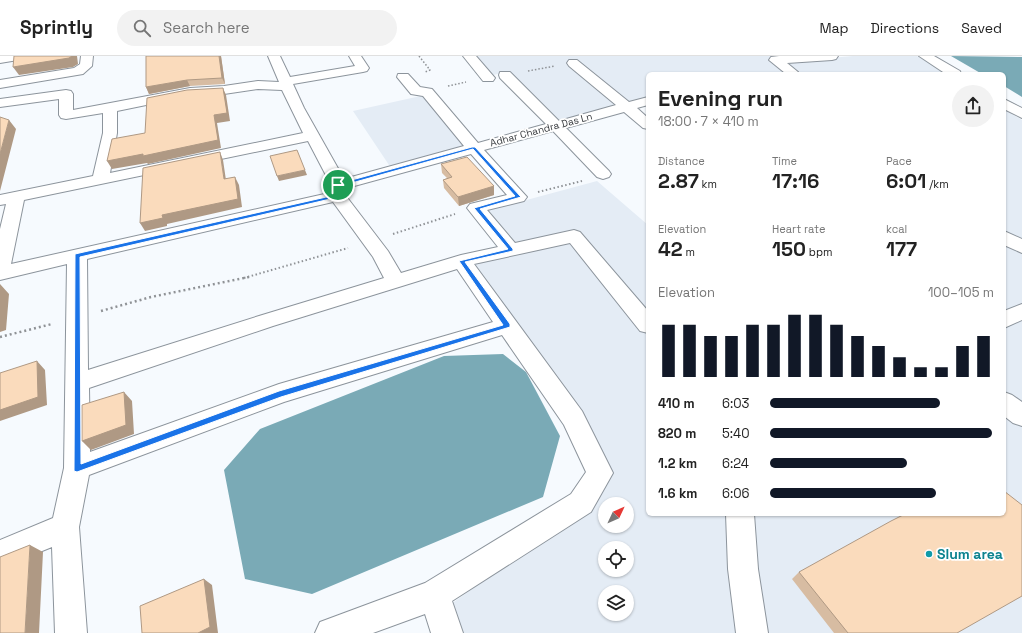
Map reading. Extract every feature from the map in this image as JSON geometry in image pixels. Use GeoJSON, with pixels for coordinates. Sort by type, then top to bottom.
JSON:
{"type":"FeatureCollection","features":[{"type":"Feature","properties":{"kind":"street"},"geometry":{"type":"LineString","coordinates":[[0,59],[20,56]]}},
{"type":"Feature","properties":{"kind":"street"},"geometry":{"type":"LineString","coordinates":[[0,84],[78,71],[86,66],[87,56]]}},
{"type":"Feature","properties":{"kind":"street"},"geometry":{"type":"LineString","coordinates":[[274,56],[297,108],[338,190],[381,255],[396,282]]}},
{"type":"Feature","properties":{"kind":"street"},"geometry":{"type":"LineString","coordinates":[[0,103],[66,94],[66,115],[190,92],[224,90],[258,85],[286,84],[362,74],[363,68],[355,56]]}},
{"type":"Feature","properties":{"kind":"street"},"geometry":{"type":"LineString","coordinates":[[469,56],[488,78]]}},
{"type":"Feature","properties":{"kind":"street"},"geometry":{"type":"LineString","coordinates":[[792,72],[775,60],[832,56]]}},
{"type":"Feature","properties":{"kind":"street"},"geometry":{"type":"LineString","coordinates":[[925,56],[952,72]]}},
{"type":"Feature","properties":{"kind":"street"},"geometry":{"type":"LineString","coordinates":[[573,63],[646,123]]}},
{"type":"Feature","properties":{"kind":"street"},"geometry":{"type":"LineString","coordinates":[[505,75],[603,174]]}},
{"type":"Feature","properties":{"kind":"street"},"geometry":{"type":"LineString","coordinates":[[403,77],[416,91],[427,92],[518,197],[476,208],[511,250]]}},
{"type":"Feature","properties":{"kind":"street","name":"Adhar Chandra Das Ln"},"geometry":{"type":"LineString","coordinates":[[8,199],[0,272],[77,256],[338,190],[474,148],[646,102]]}},
{"type":"Feature","properties":{"kind":"street"},"geometry":{"type":"LineString","coordinates":[[1006,104],[1022,114]]}},
{"type":"Feature","properties":{"kind":"street"},"geometry":{"type":"LineString","coordinates":[[100,180],[110,133],[110,108]]}},
{"type":"Feature","properties":{"kind":"street"},"geometry":{"type":"LineString","coordinates":[[8,199],[312,136]]}},
{"type":"Feature","properties":{"kind":"street"},"geometry":{"type":"LineString","coordinates":[[77,383],[462,261],[574,236],[646,322]]}},
{"type":"Feature","properties":{"kind":"street"},"geometry":{"type":"LineString","coordinates":[[1006,238],[1022,247]]}},
{"type":"Feature","properties":{"kind":"street"},"geometry":{"type":"LineString","coordinates":[[71,633],[65,527],[77,468],[77,256]]}},
{"type":"Feature","properties":{"kind":"street"},"geometry":{"type":"LineString","coordinates":[[331,633],[434,595],[581,503],[600,473],[573,418],[462,261]]}},
{"type":"Feature","properties":{"kind":"street"},"geometry":{"type":"LineString","coordinates":[[1006,319],[1022,311]]}},
{"type":"Feature","properties":{"kind":"street"},"geometry":{"type":"LineString","coordinates":[[77,468],[279,394],[507,326]]}},
{"type":"Feature","properties":{"kind":"street"},"geometry":{"type":"LineString","coordinates":[[1006,404],[1022,416]]}},
{"type":"Feature","properties":{"kind":"street"},"geometry":{"type":"LineString","coordinates":[[740,516],[743,569],[752,633]]}},
{"type":"Feature","properties":{"kind":"street"},"geometry":{"type":"LineString","coordinates":[[0,554],[65,527]]}},
{"type":"Feature","properties":{"kind":"street"},"geometry":{"type":"LineString","coordinates":[[434,595],[448,633]]}},
{"type":"Feature","properties":{"kind":"path"},"geometry":{"type":"LineString","coordinates":[[518,197],[568,185],[603,174]]}},
{"type":"Feature","properties":{"kind":"path"},"geometry":{"type":"LineString","coordinates":[[0,338],[150,297],[252,276],[476,208]]}},
{"type":"Feature","properties":{"kind":"shaded area"},"geometry":{"type":"Polygon","coordinates":[[[475,56],[803,56],[770,59],[788,72],[646,72],[646,98],[556,122],[507,72],[493,75],[475,56]]]}},
{"type":"Feature","properties":{"kind":"shaded area"},"geometry":{"type":"Polygon","coordinates":[[[853,56],[917,56],[944,72],[795,72],[785,62],[853,56]]]}},
{"type":"Feature","properties":{"kind":"shaded area"},"geometry":{"type":"Polygon","coordinates":[[[425,95],[468,146],[391,168],[353,111],[425,95]]]}},
{"type":"Feature","properties":{"kind":"shaded area"},"geometry":{"type":"Polygon","coordinates":[[[1006,110],[1022,120],[1022,633],[462,633],[451,604],[596,501],[598,498],[598,533],[634,533],[634,497],[598,497],[613,472],[474,264],[519,254],[489,210],[597,181],[646,223],[646,516],[1006,516],[1006,110]]]}},
{"type":"Feature","properties":{"kind":"water"},"geometry":{"type":"Polygon","coordinates":[[[951,56],[1022,57],[1022,97],[1006,87],[1006,72],[979,72],[951,56]]]}},
{"type":"Feature","properties":{"kind":"water"},"geometry":{"type":"Polygon","coordinates":[[[503,354],[526,372],[560,436],[543,497],[312,594],[245,579],[224,470],[260,429],[444,356],[503,354]]]}},
{"type":"Feature","properties":{"kind":"building"},"geometry":{"type":"Polygon","coordinates":[[[14,56],[72,56],[69,58],[13,67],[14,56]]]}},
{"type":"Feature","properties":{"kind":"building"},"geometry":{"type":"Polygon","coordinates":[[[146,56],[219,56],[222,78],[187,80],[146,87],[146,56]]]}},
{"type":"Feature","properties":{"kind":"building"},"geometry":{"type":"Polygon","coordinates":[[[223,88],[227,113],[214,115],[218,140],[143,156],[143,154],[107,161],[112,139],[145,133],[147,98],[187,90],[223,88]]]}},
{"type":"Feature","properties":{"kind":"building"},"geometry":{"type":"Polygon","coordinates":[[[0,117],[9,120],[0,154],[0,117]]]}},
{"type":"Feature","properties":{"kind":"building"},"geometry":{"type":"Polygon","coordinates":[[[297,150],[305,170],[277,176],[270,156],[297,150]]]}},
{"type":"Feature","properties":{"kind":"building"},"geometry":{"type":"Polygon","coordinates":[[[220,152],[224,179],[235,177],[238,199],[162,215],[163,218],[140,223],[143,168],[220,152]]]}},
{"type":"Feature","properties":{"kind":"building"},"geometry":{"type":"Polygon","coordinates":[[[467,157],[494,186],[458,197],[443,180],[452,177],[441,164],[467,157]]]}},
{"type":"Feature","properties":{"kind":"building"},"geometry":{"type":"Polygon","coordinates":[[[37,361],[38,397],[0,410],[0,373],[37,361]]]}},
{"type":"Feature","properties":{"kind":"building"},"geometry":{"type":"Polygon","coordinates":[[[124,392],[126,425],[82,441],[82,405],[124,392]]]}},
{"type":"Feature","properties":{"kind":"building","name":"Slum area"},"geometry":{"type":"Polygon","coordinates":[[[1006,493],[1022,505],[1022,596],[957,633],[848,633],[799,572],[901,516],[1006,516],[1006,493]]]}},
{"type":"Feature","properties":{"kind":"building"},"geometry":{"type":"Polygon","coordinates":[[[30,545],[25,633],[0,633],[0,557],[30,545]]]}},
{"type":"Feature","properties":{"kind":"building"},"geometry":{"type":"Polygon","coordinates":[[[204,579],[210,627],[198,633],[142,633],[140,606],[204,579]]]}},
{"type":"Feature","properties":{"kind":"place","name":"Slum area"},"geometry":{"type":"Point","coordinates":[929,554]}},
{"type":"Feature","properties":{"kind":"route"},"geometry":{"type":"LineString","coordinates":[[474,148],[518,197],[476,208],[511,250],[462,261],[507,326],[279,394],[77,468],[77,256],[337,196],[338,185],[474,148]]}}]}
